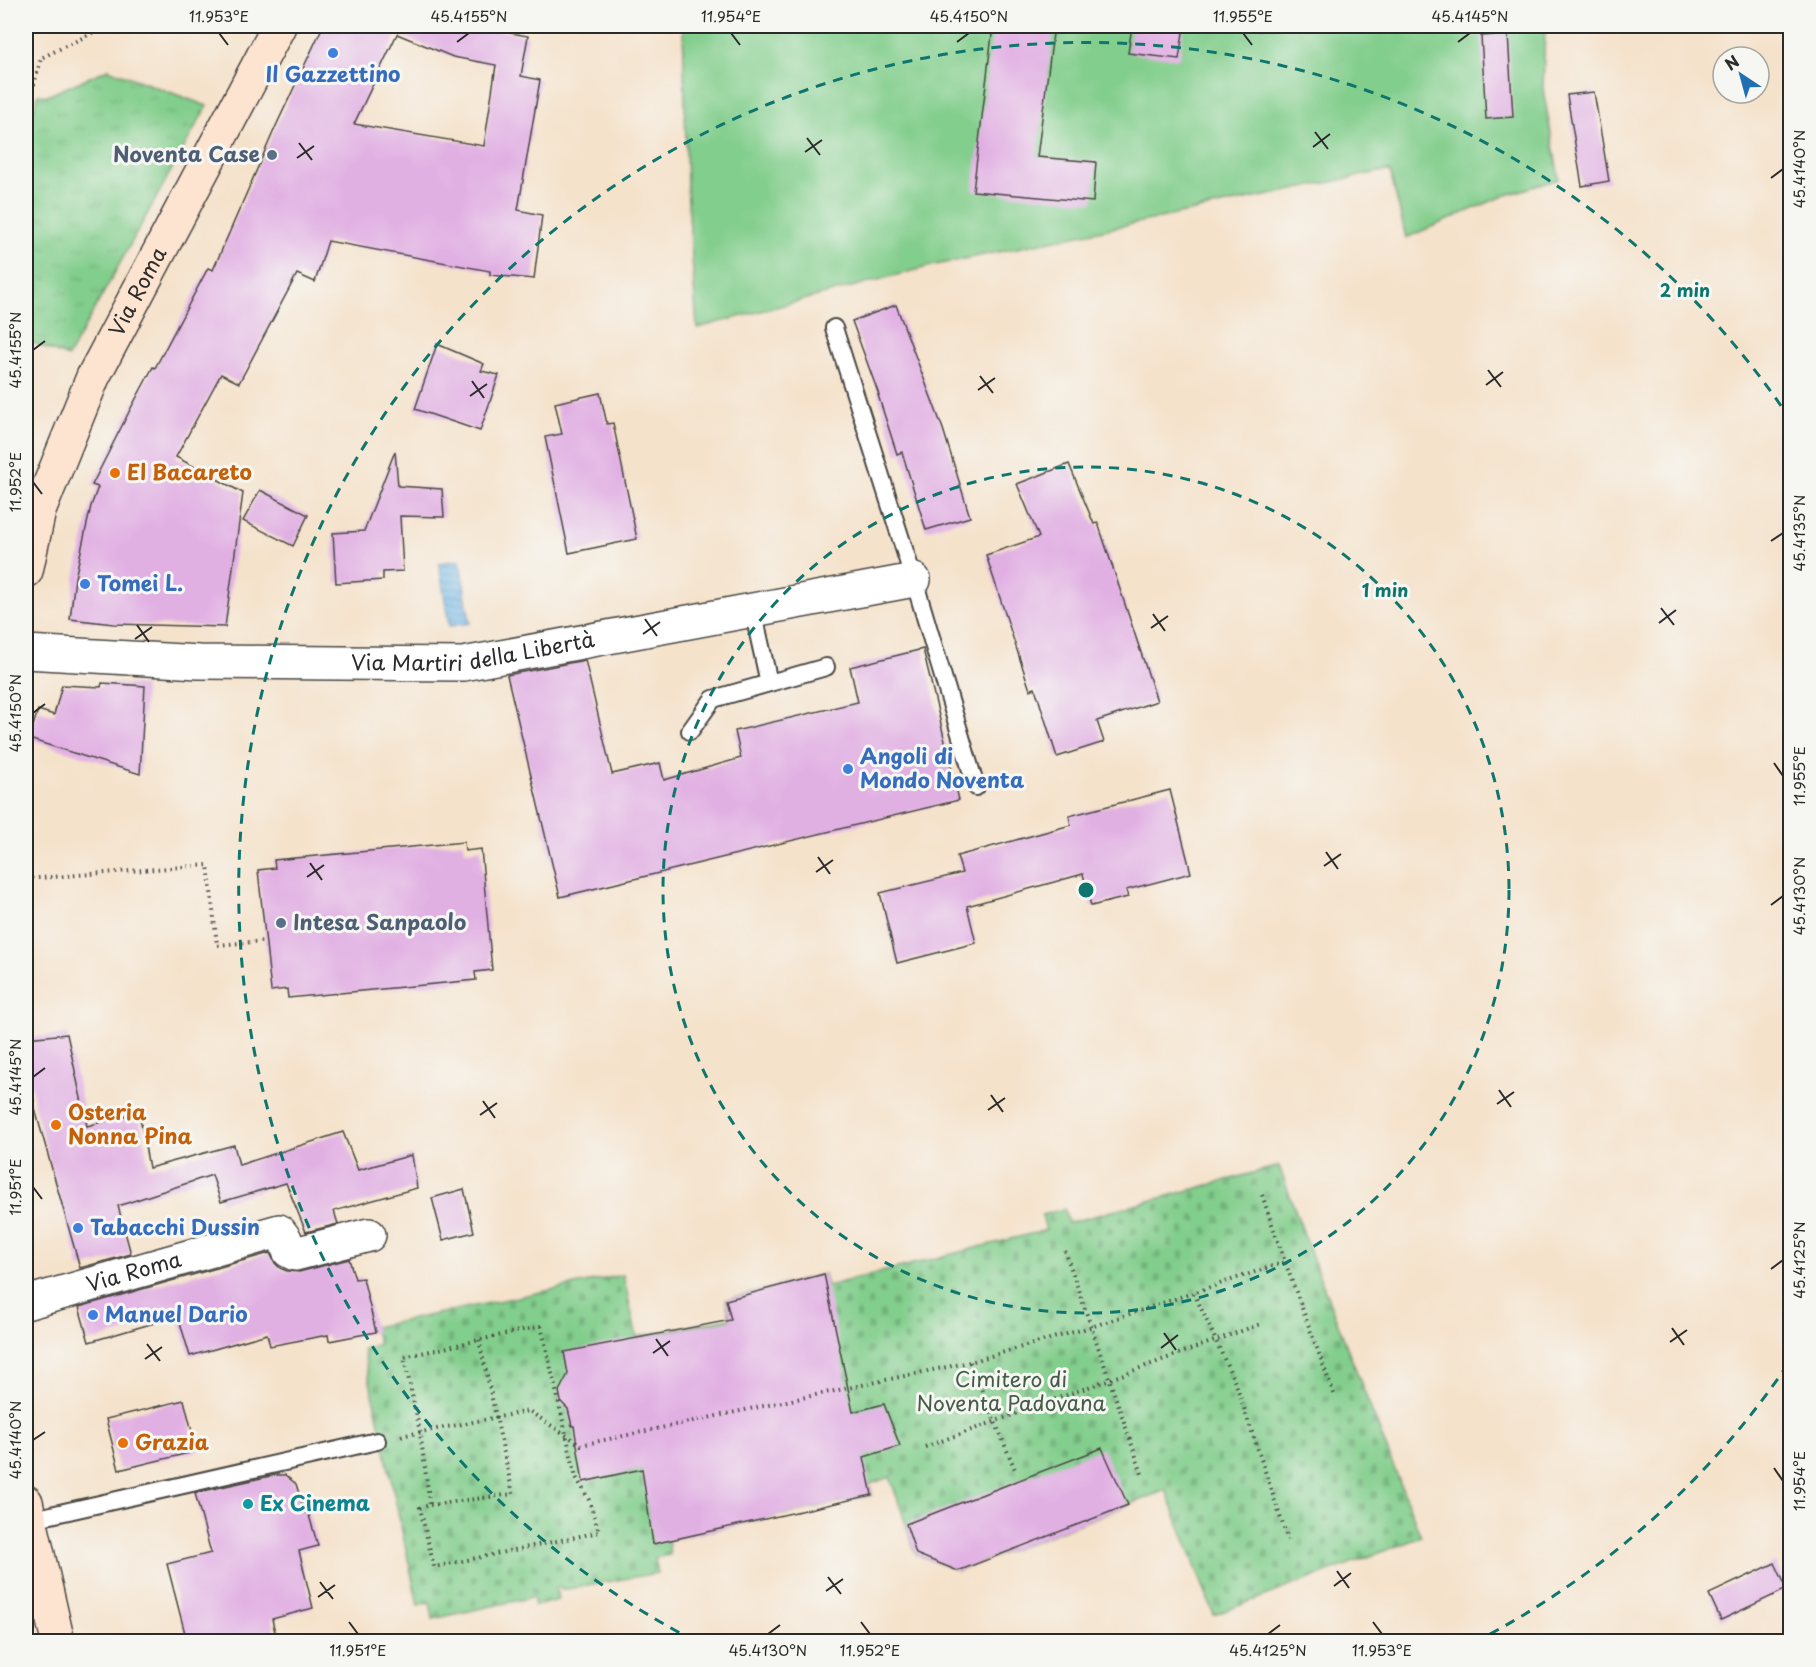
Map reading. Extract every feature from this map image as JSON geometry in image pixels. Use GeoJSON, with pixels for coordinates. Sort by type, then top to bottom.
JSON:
{"type":"FeatureCollection","features":[{"type":"Feature","properties":{"kind":"street","name":"Via Roma"},"geometry":{"type":"LineString","coordinates":[[26,571],[39,511],[93,377],[279,26]]}},
{"type":"Feature","properties":{"kind":"street","name":"Via Martiri della Libertà"},"geometry":{"type":"LineString","coordinates":[[26,652],[199,662],[463,664],[914,580]]}},
{"type":"Feature","properties":{"kind":"street","name":"Via Roma"},"geometry":{"type":"LineString","coordinates":[[26,1303],[279,1232],[285,1239],[289,1251],[295,1254],[369,1235]]}},
{"type":"Feature","properties":{"kind":"street"},"geometry":{"type":"LineString","coordinates":[[27,1511],[58,1641]]}},
{"type":"Feature","properties":{"kind":"lane"},"geometry":{"type":"LineString","coordinates":[[834,328],[914,580],[976,787]]}},
{"type":"Feature","properties":{"kind":"lane"},"geometry":{"type":"LineString","coordinates":[[753,610],[769,683]]}},
{"type":"Feature","properties":{"kind":"lane"},"geometry":{"type":"LineString","coordinates":[[690,731],[712,699],[826,667]]}},
{"type":"Feature","properties":{"kind":"lane"},"geometry":{"type":"LineString","coordinates":[[27,1511],[377,1441]]}},
{"type":"Feature","properties":{"kind":"path"},"geometry":{"type":"LineString","coordinates":[[26,114],[41,58],[107,26]]}},
{"type":"Feature","properties":{"kind":"path"},"geometry":{"type":"LineString","coordinates":[[26,879],[208,865],[217,945],[266,941]]}},
{"type":"Feature","properties":{"kind":"path"},"geometry":{"type":"LineString","coordinates":[[1262,1195],[1335,1397]]}},
{"type":"Feature","properties":{"kind":"path"},"geometry":{"type":"LineString","coordinates":[[1065,1251],[1142,1474]]}},
{"type":"Feature","properties":{"kind":"path"},"geometry":{"type":"LineString","coordinates":[[377,1441],[529,1411],[580,1445],[970,1362],[1091,1327],[1285,1262]]}},
{"type":"Feature","properties":{"kind":"path"},"geometry":{"type":"LineString","coordinates":[[1194,1293],[1237,1387],[1288,1540]]}},
{"type":"Feature","properties":{"kind":"path"},"geometry":{"type":"LineString","coordinates":[[926,1447],[1263,1323]]}},
{"type":"Feature","properties":{"kind":"path"},"geometry":{"type":"LineString","coordinates":[[430,1505],[420,1432],[404,1357],[479,1340],[541,1326],[576,1477],[590,1500],[599,1532],[434,1567],[420,1508],[513,1494],[479,1340]]}},
{"type":"Feature","properties":{"kind":"path"},"geometry":{"type":"LineString","coordinates":[[970,1362],[1016,1472]]}},
{"type":"Feature","properties":{"kind":"green space"},"geometry":{"type":"Polygon","coordinates":[[[683,26],[1545,26],[1543,89],[1559,179],[1503,196],[1406,238],[1390,171],[1379,172],[931,266],[697,328],[687,188],[683,26]]]}},
{"type":"Feature","properties":{"kind":"green space"},"geometry":{"type":"Polygon","coordinates":[[[108,69],[207,106],[68,357],[26,340],[26,137],[38,94],[47,96],[108,69]]]}},
{"type":"Feature","properties":{"kind":"green space","name":"Cimitero di Noventa Padovana"},"geometry":{"type":"Polygon","coordinates":[[[1279,1166],[1421,1537],[1214,1615],[1166,1490],[958,1571],[916,1554],[890,1477],[870,1484],[872,1495],[668,1540],[670,1555],[655,1558],[658,1573],[561,1590],[560,1587],[556,1588],[558,1600],[535,1606],[533,1597],[433,1619],[430,1602],[418,1605],[363,1349],[379,1344],[374,1327],[623,1275],[637,1337],[730,1318],[726,1300],[824,1274],[827,1286],[1046,1230],[1042,1215],[1064,1209],[1068,1223],[1279,1166]]]}},
{"type":"Feature","properties":{"kind":"water"},"geometry":{"type":"Polygon","coordinates":[[[460,560],[470,623],[449,626],[439,563],[460,560]]]}},
{"type":"Feature","properties":{"kind":"building"},"geometry":{"type":"Polygon","coordinates":[[[323,26],[472,26],[528,36],[521,76],[540,80],[518,210],[542,215],[534,279],[490,275],[490,271],[328,241],[315,282],[297,274],[239,383],[221,374],[176,457],[243,493],[225,627],[114,624],[70,619],[75,578],[91,506],[98,487],[92,485],[131,408],[208,268],[213,270],[275,128],[323,26]],[[397,34],[354,124],[484,146],[496,65],[453,57],[397,34]]]}},
{"type":"Feature","properties":{"kind":"building"},"geometry":{"type":"Polygon","coordinates":[[[993,26],[1054,26],[1037,157],[1096,162],[1093,202],[973,191],[993,26]]]}},
{"type":"Feature","properties":{"kind":"building"},"geometry":{"type":"Polygon","coordinates":[[[1132,26],[1184,26],[1179,59],[1128,53],[1132,26]]]}},
{"type":"Feature","properties":{"kind":"building"},"geometry":{"type":"Polygon","coordinates":[[[1508,34],[1513,117],[1486,119],[1481,36],[1508,34]]]}},
{"type":"Feature","properties":{"kind":"building"},"geometry":{"type":"Polygon","coordinates":[[[1594,92],[1609,181],[1582,186],[1567,95],[1594,92]]]}},
{"type":"Feature","properties":{"kind":"building"},"geometry":{"type":"Polygon","coordinates":[[[896,305],[943,429],[970,517],[926,530],[902,452],[897,454],[879,395],[852,321],[896,305]]]}},
{"type":"Feature","properties":{"kind":"building"},"geometry":{"type":"Polygon","coordinates":[[[437,344],[484,364],[481,371],[499,375],[480,431],[415,409],[437,344]]]}},
{"type":"Feature","properties":{"kind":"building"},"geometry":{"type":"Polygon","coordinates":[[[600,393],[607,424],[613,423],[637,539],[569,553],[545,437],[562,434],[555,403],[600,393]]]}},
{"type":"Feature","properties":{"kind":"building"},"geometry":{"type":"Polygon","coordinates":[[[395,451],[398,486],[442,489],[444,517],[400,516],[403,571],[383,572],[383,580],[336,583],[333,533],[364,531],[395,451]]]}},
{"type":"Feature","properties":{"kind":"building"},"geometry":{"type":"Polygon","coordinates":[[[1069,464],[1094,524],[1098,523],[1157,701],[1097,721],[1104,742],[1057,757],[1035,688],[1030,690],[986,555],[1039,537],[1017,484],[1069,464]]]}},
{"type":"Feature","properties":{"kind":"building"},"geometry":{"type":"Polygon","coordinates":[[[260,490],[308,515],[293,546],[243,521],[260,490]]]}},
{"type":"Feature","properties":{"kind":"building","name":"Angoli di Mondo Noventa"},"geometry":{"type":"Polygon","coordinates":[[[923,649],[959,800],[560,897],[507,675],[585,660],[612,774],[660,763],[664,780],[741,758],[735,731],[858,702],[850,667],[923,649]]]}},
{"type":"Feature","properties":{"kind":"building"},"geometry":{"type":"Polygon","coordinates":[[[102,683],[145,686],[140,774],[29,739],[38,710],[54,715],[62,685],[101,687],[102,683]]]}},
{"type":"Feature","properties":{"kind":"building"},"geometry":{"type":"Polygon","coordinates":[[[1170,790],[1191,873],[1126,890],[1128,897],[1091,906],[1083,874],[967,906],[976,943],[897,963],[880,893],[962,873],[957,856],[1071,825],[1069,816],[1170,790]]]}},
{"type":"Feature","properties":{"kind":"building"},"geometry":{"type":"Polygon","coordinates":[[[464,842],[465,851],[481,849],[492,970],[475,972],[476,980],[288,998],[287,989],[271,991],[258,870],[275,868],[274,860],[464,842]]]}},
{"type":"Feature","properties":{"kind":"building"},"geometry":{"type":"Polygon","coordinates":[[[67,1034],[87,1126],[139,1112],[149,1168],[234,1145],[239,1165],[343,1132],[358,1170],[412,1155],[417,1188],[334,1211],[338,1224],[306,1232],[286,1183],[221,1202],[212,1175],[118,1206],[131,1254],[80,1268],[35,1109],[26,1050],[26,1038],[67,1034]]]}},
{"type":"Feature","properties":{"kind":"building"},"geometry":{"type":"Polygon","coordinates":[[[464,1189],[474,1232],[443,1240],[432,1198],[464,1189]]]}},
{"type":"Feature","properties":{"kind":"building"},"geometry":{"type":"Polygon","coordinates":[[[270,1253],[280,1268],[299,1272],[349,1259],[355,1279],[363,1278],[376,1332],[329,1341],[328,1335],[270,1346],[267,1334],[190,1356],[178,1316],[89,1342],[79,1307],[270,1253]]]}},
{"type":"Feature","properties":{"kind":"building"},"geometry":{"type":"Polygon","coordinates":[[[824,1274],[853,1412],[884,1404],[900,1446],[864,1457],[872,1495],[653,1544],[642,1469],[583,1482],[574,1426],[572,1426],[568,1409],[561,1402],[559,1391],[568,1374],[564,1352],[731,1320],[726,1300],[824,1274]]]}},
{"type":"Feature","properties":{"kind":"building"},"geometry":{"type":"Polygon","coordinates":[[[184,1400],[197,1451],[119,1470],[106,1419],[184,1400]]]}},
{"type":"Feature","properties":{"kind":"building"},"geometry":{"type":"Polygon","coordinates":[[[1102,1448],[1128,1505],[958,1571],[916,1554],[906,1524],[1102,1448]]]}},
{"type":"Feature","properties":{"kind":"building"},"geometry":{"type":"Polygon","coordinates":[[[275,1475],[285,1475],[296,1484],[305,1513],[308,1512],[318,1546],[299,1551],[313,1608],[272,1619],[277,1641],[187,1641],[167,1564],[211,1553],[195,1493],[275,1475]]]}},
{"type":"Feature","properties":{"kind":"building"},"geometry":{"type":"Polygon","coordinates":[[[1775,1563],[1787,1589],[1721,1620],[1709,1594],[1775,1563]]]}},
{"type":"Feature","properties":{"kind":"place","name":"Il Gazzettino"},"geometry":{"type":"Point","coordinates":[333,53]}},
{"type":"Feature","properties":{"kind":"place","name":"Noventa Case"},"geometry":{"type":"Point","coordinates":[272,155]}},
{"type":"Feature","properties":{"kind":"place","name":"El Bacareto"},"geometry":{"type":"Point","coordinates":[115,473]}},
{"type":"Feature","properties":{"kind":"place","name":"Tomei L."},"geometry":{"type":"Point","coordinates":[85,584]}},
{"type":"Feature","properties":{"kind":"place","name":"Angoli di Mondo Noventa"},"geometry":{"type":"Point","coordinates":[848,769]}},
{"type":"Feature","properties":{"kind":"place","name":"Intesa Sanpaolo"},"geometry":{"type":"Point","coordinates":[281,923]}},
{"type":"Feature","properties":{"kind":"place","name":"Osteria Nonna Pina"},"geometry":{"type":"Point","coordinates":[56,1125]}},
{"type":"Feature","properties":{"kind":"place","name":"Tabacchi Dussin"},"geometry":{"type":"Point","coordinates":[78,1228]}},
{"type":"Feature","properties":{"kind":"place","name":"Manuel Dario"},"geometry":{"type":"Point","coordinates":[93,1315]}},
{"type":"Feature","properties":{"kind":"place","name":"Grazia"},"geometry":{"type":"Point","coordinates":[123,1443]}},
{"type":"Feature","properties":{"kind":"place","name":"Ex Cinema"},"geometry":{"type":"Point","coordinates":[248,1504]}}]}
